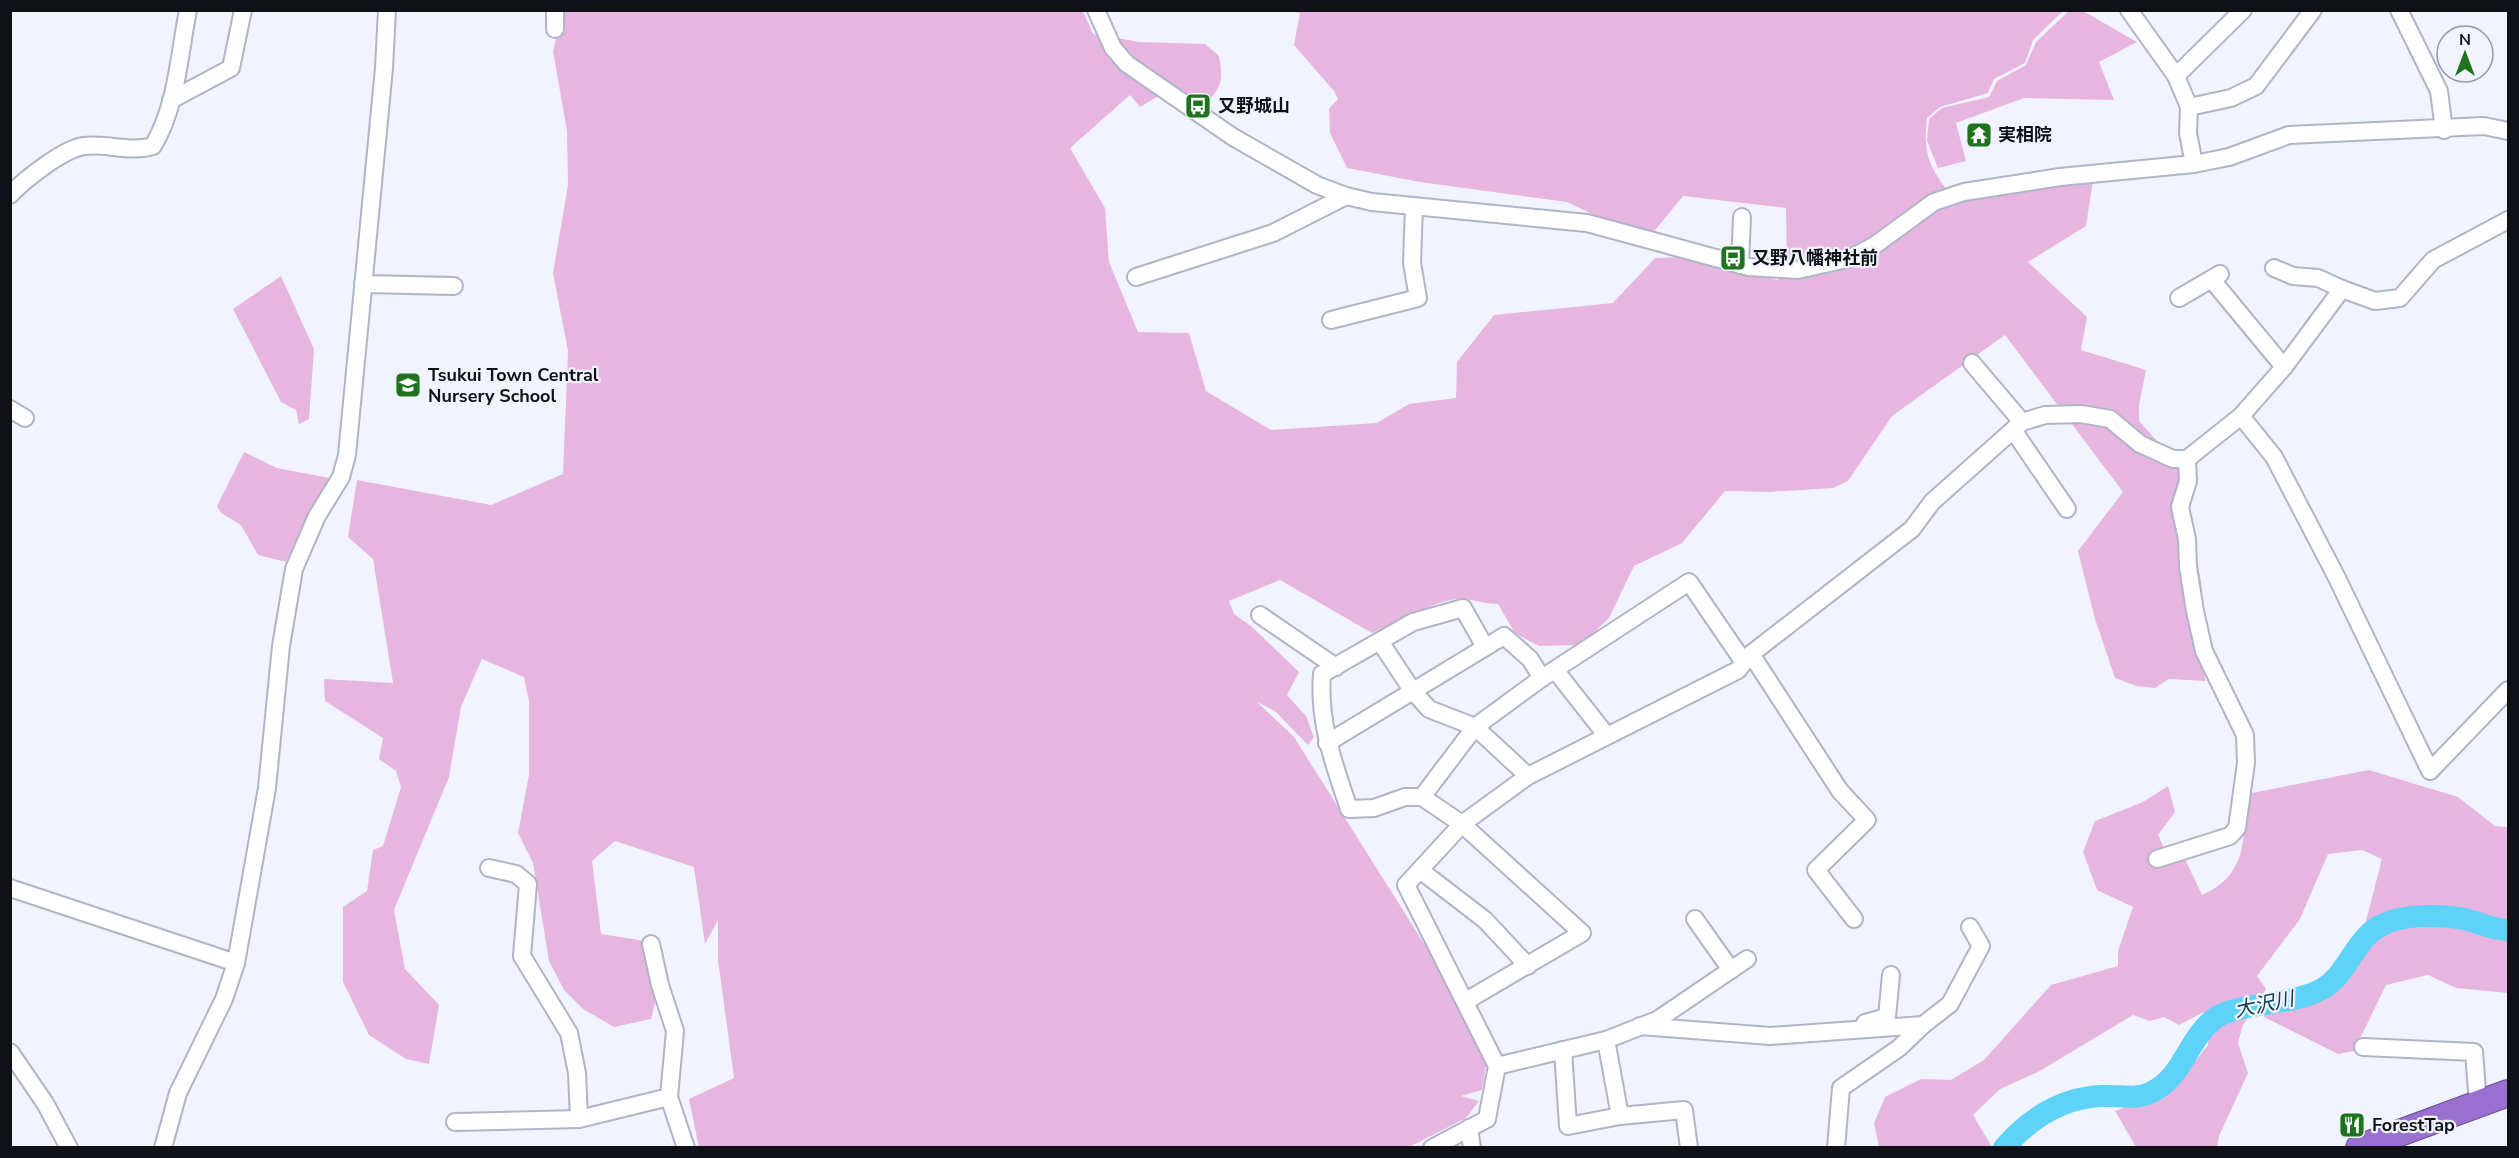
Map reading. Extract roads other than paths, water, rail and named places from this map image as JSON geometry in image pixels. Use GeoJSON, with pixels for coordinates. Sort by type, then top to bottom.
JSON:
{"type":"FeatureCollection","features":[{"type":"Feature","properties":{"kind":"highway"},"geometry":{"type":"LineString","coordinates":[[2359,1148],[2508,1093]]}},
{"type":"Feature","properties":{"kind":"street"},"geometry":{"type":"LineString","coordinates":[[10,195],[39,172],[76,148],[153,146],[163,127],[171,100],[188,10]]}},
{"type":"Feature","properties":{"kind":"street"},"geometry":{"type":"LineString","coordinates":[[171,100],[231,68],[243,10]]}},
{"type":"Feature","properties":{"kind":"street"},"geometry":{"type":"LineString","coordinates":[[163,1148],[178,1093],[224,999],[236,963],[267,788],[287,602],[294,569],[317,516],[341,477],[347,455],[387,10]]}},
{"type":"Feature","properties":{"kind":"street"},"geometry":{"type":"LineString","coordinates":[[555,10],[555,29]]}},
{"type":"Feature","properties":{"kind":"street"},"geometry":{"type":"LineString","coordinates":[[1096,10],[1113,48],[1127,64],[1233,136],[1317,185],[1372,202],[1587,223],[1740,265],[1777,270],[1798,270],[1851,258],[1875,245],[1934,202],[1964,192],[2060,177],[2194,164],[2229,157],[2289,135],[2444,130],[2484,126],[2508,131]]}},
{"type":"Feature","properties":{"kind":"street"},"geometry":{"type":"LineString","coordinates":[[2129,10],[2176,76],[2188,107],[2188,133],[2194,164]]}},
{"type":"Feature","properties":{"kind":"street"},"geometry":{"type":"LineString","coordinates":[[2176,76],[2243,10]]}},
{"type":"Feature","properties":{"kind":"street"},"geometry":{"type":"LineString","coordinates":[[2188,107],[2231,98],[2256,86],[2313,10]]}},
{"type":"Feature","properties":{"kind":"street"},"geometry":{"type":"LineString","coordinates":[[2399,10],[2439,91],[2444,130]]}},
{"type":"Feature","properties":{"kind":"street"},"geometry":{"type":"LineString","coordinates":[[1136,277],[1273,233],[1347,196]]}},
{"type":"Feature","properties":{"kind":"street"},"geometry":{"type":"LineString","coordinates":[[1331,320],[1418,298],[1412,263],[1414,206]]}},
{"type":"Feature","properties":{"kind":"street"},"geometry":{"type":"LineString","coordinates":[[1740,265],[1742,217]]}},
{"type":"Feature","properties":{"kind":"street"},"geometry":{"type":"LineString","coordinates":[[2274,268],[2293,276],[2318,278],[2374,301],[2400,298],[2433,260],[2508,220]]}},
{"type":"Feature","properties":{"kind":"street"},"geometry":{"type":"LineString","coordinates":[[2179,298],[2217,277],[2284,367]]}},
{"type":"Feature","properties":{"kind":"street"},"geometry":{"type":"LineString","coordinates":[[363,284],[454,286]]}},
{"type":"Feature","properties":{"kind":"street"},"geometry":{"type":"LineString","coordinates":[[1432,1148],[1488,1119],[1497,1066],[1406,885],[1462,824],[1528,776],[1737,670],[1747,657],[1912,529],[1932,502],[2018,426],[2060,413],[2093,415],[2110,419],[2140,444],[2173,459],[2187,459],[2241,416],[2284,367],[2342,289]]}},
{"type":"Feature","properties":{"kind":"street"},"geometry":{"type":"LineString","coordinates":[[1972,363],[2018,426],[2067,508]]}},
{"type":"Feature","properties":{"kind":"street"},"geometry":{"type":"LineString","coordinates":[[10,409],[25,418]]}},
{"type":"Feature","properties":{"kind":"street"},"geometry":{"type":"LineString","coordinates":[[2241,416],[2274,457],[2336,576],[2430,771],[2508,690]]}},
{"type":"Feature","properties":{"kind":"street"},"geometry":{"type":"LineString","coordinates":[[2157,859],[2230,836],[2236,828],[2246,763],[2245,735],[2204,651],[2195,610],[2188,567],[2187,539],[2180,507],[2188,481],[2187,459]]}},
{"type":"Feature","properties":{"kind":"street"},"geometry":{"type":"LineString","coordinates":[[1422,797],[1475,727],[1549,674],[1689,582],[1747,657],[1840,791],[1867,820],[1816,870],[1854,919]]}},
{"type":"Feature","properties":{"kind":"street"},"geometry":{"type":"LineString","coordinates":[[1466,1001],[1582,933],[1462,824],[1422,797],[1405,796],[1374,808],[1349,809],[1327,743],[1320,696],[1322,674],[1381,643],[1413,622],[1463,608],[1485,647]]}},
{"type":"Feature","properties":{"kind":"street"},"geometry":{"type":"LineString","coordinates":[[1260,615],[1336,667]]}},
{"type":"Feature","properties":{"kind":"street"},"geometry":{"type":"LineString","coordinates":[[1327,743],[1504,636],[1549,674],[1607,736]]}},
{"type":"Feature","properties":{"kind":"street"},"geometry":{"type":"LineString","coordinates":[[1381,643],[1412,690],[1429,709],[1475,727],[1528,776]]}},
{"type":"Feature","properties":{"kind":"street"},"geometry":{"type":"LineString","coordinates":[[489,868],[516,874],[528,884],[522,956],[569,1033],[577,1073],[579,1119]]}},
{"type":"Feature","properties":{"kind":"street"},"geometry":{"type":"LineString","coordinates":[[1420,870],[1485,920],[1528,966]]}},
{"type":"Feature","properties":{"kind":"street"},"geometry":{"type":"LineString","coordinates":[[10,888],[236,963]]}},
{"type":"Feature","properties":{"kind":"street"},"geometry":{"type":"LineString","coordinates":[[1695,919],[1731,970]]}},
{"type":"Feature","properties":{"kind":"street"},"geometry":{"type":"LineString","coordinates":[[1836,1148],[1841,1088],[1899,1048],[1950,1004],[1981,946],[1970,927]]}},
{"type":"Feature","properties":{"kind":"street"},"geometry":{"type":"LineString","coordinates":[[651,944],[660,985],[675,1031],[669,1097],[686,1148]]}},
{"type":"Feature","properties":{"kind":"street"},"geometry":{"type":"LineString","coordinates":[[1497,1066],[1606,1040],[1656,1020],[1747,959]]}},
{"type":"Feature","properties":{"kind":"street"},"geometry":{"type":"LineString","coordinates":[[1849,1031],[1854,1027],[1887,1017],[1891,975]]}},
{"type":"Feature","properties":{"kind":"street"},"geometry":{"type":"LineString","coordinates":[[1640,1026],[1770,1036],[1923,1025]]}},
{"type":"Feature","properties":{"kind":"street"},"geometry":{"type":"LineString","coordinates":[[1606,1040],[1620,1116]]}},
{"type":"Feature","properties":{"kind":"street"},"geometry":{"type":"LineString","coordinates":[[2363,1047],[2474,1052],[2478,1104]]}},
{"type":"Feature","properties":{"kind":"street"},"geometry":{"type":"LineString","coordinates":[[1563,1050],[1568,1126],[1620,1116],[1684,1110],[1689,1148]]}},
{"type":"Feature","properties":{"kind":"street"},"geometry":{"type":"LineString","coordinates":[[10,1052],[45,1103],[69,1148]]}},
{"type":"Feature","properties":{"kind":"street"},"geometry":{"type":"LineString","coordinates":[[455,1122],[579,1119],[669,1097]]}},
{"type":"Feature","properties":{"kind":"street"},"geometry":{"type":"LineString","coordinates":[[1468,1128],[1472,1148]]}},
{"type":"Feature","properties":{"kind":"waterway","name":"大沢川"},"geometry":{"type":"LineString","coordinates":[[2004,1148],[2024,1128],[2060,1105],[2086,1098],[2132,1097],[2150,1093],[2171,1078],[2197,1037],[2214,1019],[2236,1010],[2296,998],[2322,989],[2339,974],[2366,937],[2384,924],[2401,918],[2442,916],[2508,930]]}},
{"type":"Feature","properties":{"kind":"place","name":"又野城山"},"geometry":{"type":"Point","coordinates":[1198,106]}},
{"type":"Feature","properties":{"kind":"place","name":"実相院"},"geometry":{"type":"Point","coordinates":[1979,135]}},
{"type":"Feature","properties":{"kind":"place","name":"又野八幡神社前"},"geometry":{"type":"Point","coordinates":[1733,258]}},
{"type":"Feature","properties":{"kind":"place","name":"Tsukui Town Central Nursery School"},"geometry":{"type":"Point","coordinates":[408,385]}},
{"type":"Feature","properties":{"kind":"place","name":"ForestTap"},"geometry":{"type":"Point","coordinates":[2352,1125]}}]}
